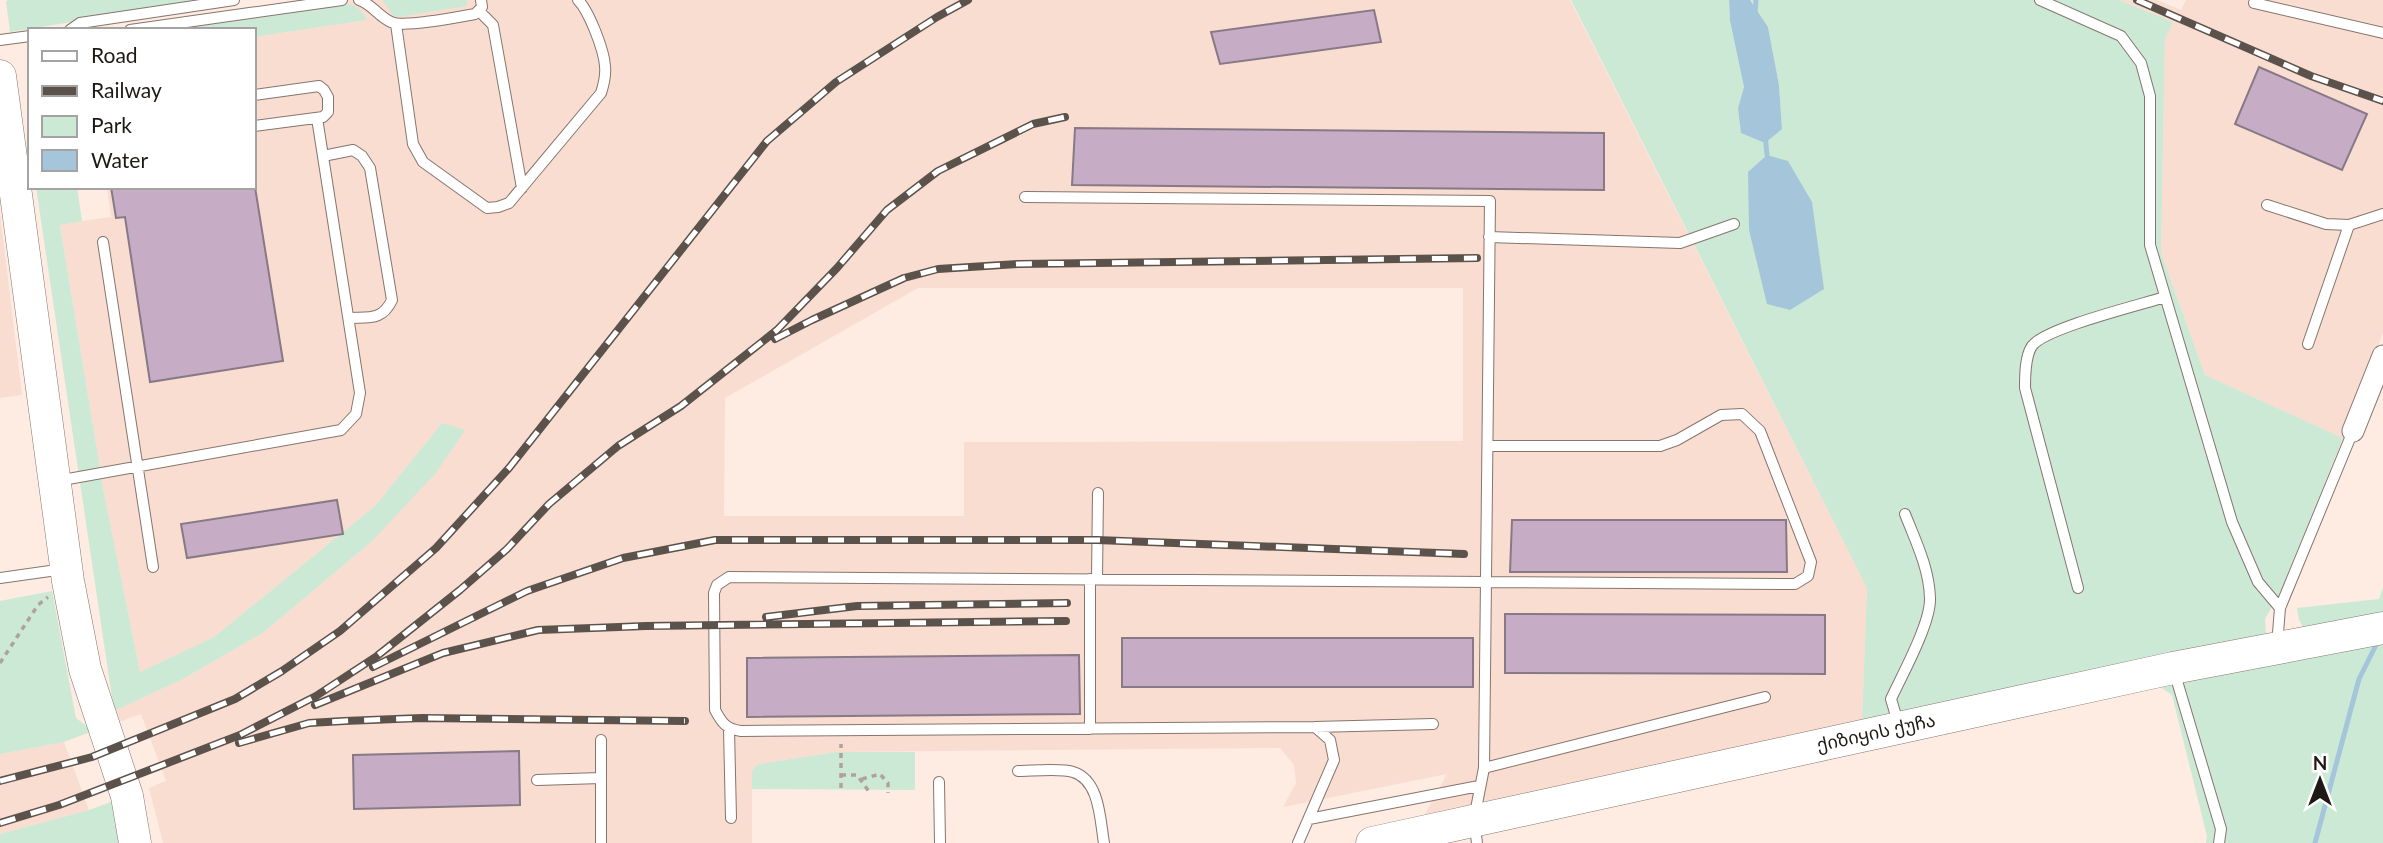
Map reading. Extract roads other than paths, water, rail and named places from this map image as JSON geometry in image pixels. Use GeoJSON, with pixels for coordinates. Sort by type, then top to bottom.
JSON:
{"type":"FeatureCollection","features":[{"type":"Feature","properties":{"kind":"street"},"geometry":{"type":"LineString","coordinates":[[0,76],[14,146],[7,184],[55,482],[67,575],[85,669],[127,796],[135,843]]}},
{"type":"Feature","properties":{"kind":"street"},"geometry":{"type":"LineString","coordinates":[[2353,431],[2382,359]]}},
{"type":"Feature","properties":{"kind":"street","name":"ქიზიყის ქუჩა"},"geometry":{"type":"LineString","coordinates":[[1372,843],[1475,831],[1899,727],[2173,668],[2383,628]]}},
{"type":"Feature","properties":{"kind":"lane"},"geometry":{"type":"LineString","coordinates":[[73,28],[80,23],[233,0]]}},
{"type":"Feature","properties":{"kind":"lane"},"geometry":{"type":"LineString","coordinates":[[144,28],[342,0]]}},
{"type":"Feature","properties":{"kind":"lane"},"geometry":{"type":"LineString","coordinates":[[359,0],[396,24],[475,14],[481,6],[493,25],[522,188]]}},
{"type":"Feature","properties":{"kind":"lane"},"geometry":{"type":"LineString","coordinates":[[396,24],[413,144],[423,162],[487,208],[498,207],[509,203],[601,93],[605,63],[585,7],[578,0]]}},
{"type":"Feature","properties":{"kind":"lane"},"geometry":{"type":"LineString","coordinates":[[2040,0],[2121,36],[2141,63],[2150,96],[2150,245],[2232,522],[2258,582],[2280,608]]}},
{"type":"Feature","properties":{"kind":"lane"},"geometry":{"type":"LineString","coordinates":[[2254,3],[2383,33]]}},
{"type":"Feature","properties":{"kind":"lane"},"geometry":{"type":"LineString","coordinates":[[0,40],[28,36]]}},
{"type":"Feature","properties":{"kind":"lane"},"geometry":{"type":"LineString","coordinates":[[256,95],[319,86],[324,90],[329,104],[328,112],[323,117],[256,126]]}},
{"type":"Feature","properties":{"kind":"lane"},"geometry":{"type":"LineString","coordinates":[[55,482],[341,430],[356,414],[360,393],[317,118]]}},
{"type":"Feature","properties":{"kind":"lane"},"geometry":{"type":"LineString","coordinates":[[323,156],[353,150],[362,156],[370,168],[392,300],[388,309],[380,316],[349,318]]}},
{"type":"Feature","properties":{"kind":"lane"},"geometry":{"type":"LineString","coordinates":[[1024,197],[1490,201],[1484,768],[1479,786],[1475,831]]}},
{"type":"Feature","properties":{"kind":"lane"},"geometry":{"type":"LineString","coordinates":[[2267,205],[2326,225],[2349,225],[2383,214]]}},
{"type":"Feature","properties":{"kind":"lane"},"geometry":{"type":"LineString","coordinates":[[1489,237],[1680,243],[1734,225]]}},
{"type":"Feature","properties":{"kind":"lane"},"geometry":{"type":"LineString","coordinates":[[2308,344],[2349,225]]}},
{"type":"Feature","properties":{"kind":"lane"},"geometry":{"type":"LineString","coordinates":[[103,242],[153,567]]}},
{"type":"Feature","properties":{"kind":"lane"},"geometry":{"type":"LineString","coordinates":[[2078,588],[2025,388],[2025,372],[2032,346],[2049,333],[2165,297]]}},
{"type":"Feature","properties":{"kind":"lane"},"geometry":{"type":"LineString","coordinates":[[1433,724],[841,731],[729,729],[715,710],[714,593],[717,585],[729,577],[1795,584],[1808,576],[1811,562],[1760,430],[1742,414],[1721,415],[1677,440],[1660,446],[1488,446]]}},
{"type":"Feature","properties":{"kind":"lane"},"geometry":{"type":"LineString","coordinates":[[2277,648],[2280,608],[2353,431]]}},
{"type":"Feature","properties":{"kind":"lane"},"geometry":{"type":"LineString","coordinates":[[1090,729],[1098,493]]}},
{"type":"Feature","properties":{"kind":"lane"},"geometry":{"type":"LineString","coordinates":[[1899,727],[1891,699],[1918,642],[1930,601],[1925,564],[1905,514]]}},
{"type":"Feature","properties":{"kind":"lane"},"geometry":{"type":"LineString","coordinates":[[0,578],[67,575]]}},
{"type":"Feature","properties":{"kind":"lane"},"geometry":{"type":"LineString","coordinates":[[2173,668],[2221,829],[2219,843]]}},
{"type":"Feature","properties":{"kind":"lane"},"geometry":{"type":"LineString","coordinates":[[1484,768],[1765,696]]}},
{"type":"Feature","properties":{"kind":"lane"},"geometry":{"type":"LineString","coordinates":[[1298,843],[1334,760],[1330,740],[1315,727]]}},
{"type":"Feature","properties":{"kind":"lane"},"geometry":{"type":"LineString","coordinates":[[729,729],[731,818]]}},
{"type":"Feature","properties":{"kind":"lane"},"geometry":{"type":"LineString","coordinates":[[601,740],[601,843]]}},
{"type":"Feature","properties":{"kind":"lane"},"geometry":{"type":"LineString","coordinates":[[1018,771],[1073,772],[1089,782],[1099,810],[1104,843]]}},
{"type":"Feature","properties":{"kind":"lane"},"geometry":{"type":"LineString","coordinates":[[537,779],[601,778]]}},
{"type":"Feature","properties":{"kind":"lane"},"geometry":{"type":"LineString","coordinates":[[939,782],[940,843]]}},
{"type":"Feature","properties":{"kind":"lane"},"geometry":{"type":"LineString","coordinates":[[1308,819],[1479,786]]}},
{"type":"Feature","properties":{"kind":"water"},"geometry":{"type":"Polygon","coordinates":[[[1729,0],[1750,0],[1768,27],[1779,85],[1782,129],[1765,143],[1741,133],[1738,108],[1744,87],[1730,21],[1729,0]]]}},
{"type":"Feature","properties":{"kind":"water"},"geometry":{"type":"Polygon","coordinates":[[[1767,155],[1788,161],[1812,202],[1824,289],[1790,310],[1767,304],[1749,230],[1748,172],[1767,155]]]}},
{"type":"Feature","properties":{"kind":"waterway"},"geometry":{"type":"LineString","coordinates":[[1755,14],[1756,0]]}},
{"type":"Feature","properties":{"kind":"waterway"},"geometry":{"type":"LineString","coordinates":[[1765,135],[1767,155]]}},
{"type":"Feature","properties":{"kind":"waterway"},"geometry":{"type":"LineString","coordinates":[[2315,843],[2359,679],[2376,645]]}},
{"type":"Feature","properties":{"kind":"railway"},"geometry":{"type":"LineString","coordinates":[[0,781],[92,757],[235,699],[340,631],[436,548],[509,468],[767,141],[836,82],[968,0]]}},
{"type":"Feature","properties":{"kind":"railway"},"geometry":{"type":"LineString","coordinates":[[2137,0],[2311,76],[2383,101]]}},
{"type":"Feature","properties":{"kind":"railway"},"geometry":{"type":"LineString","coordinates":[[0,823],[59,805],[240,735],[316,696],[377,656],[460,590],[507,549],[549,504],[618,446],[681,406],[777,330],[837,268],[887,210],[938,171],[1033,124],[1065,117]]}},
{"type":"Feature","properties":{"kind":"railway"},"geometry":{"type":"LineString","coordinates":[[775,339],[904,278],[938,269],[1018,264],[1477,258]]}},
{"type":"Feature","properties":{"kind":"railway"},"geometry":{"type":"LineString","coordinates":[[373,667],[527,591],[623,558],[715,540],[1097,540],[1464,554]]}},
{"type":"Feature","properties":{"kind":"railway"},"geometry":{"type":"LineString","coordinates":[[766,617],[857,606],[1067,603]]}},
{"type":"Feature","properties":{"kind":"railway"},"geometry":{"type":"LineString","coordinates":[[315,705],[443,653],[538,630],[646,626],[1066,621]]}},
{"type":"Feature","properties":{"kind":"railway"},"geometry":{"type":"LineString","coordinates":[[239,743],[309,723],[344,721],[422,718],[685,721]]}}]}
